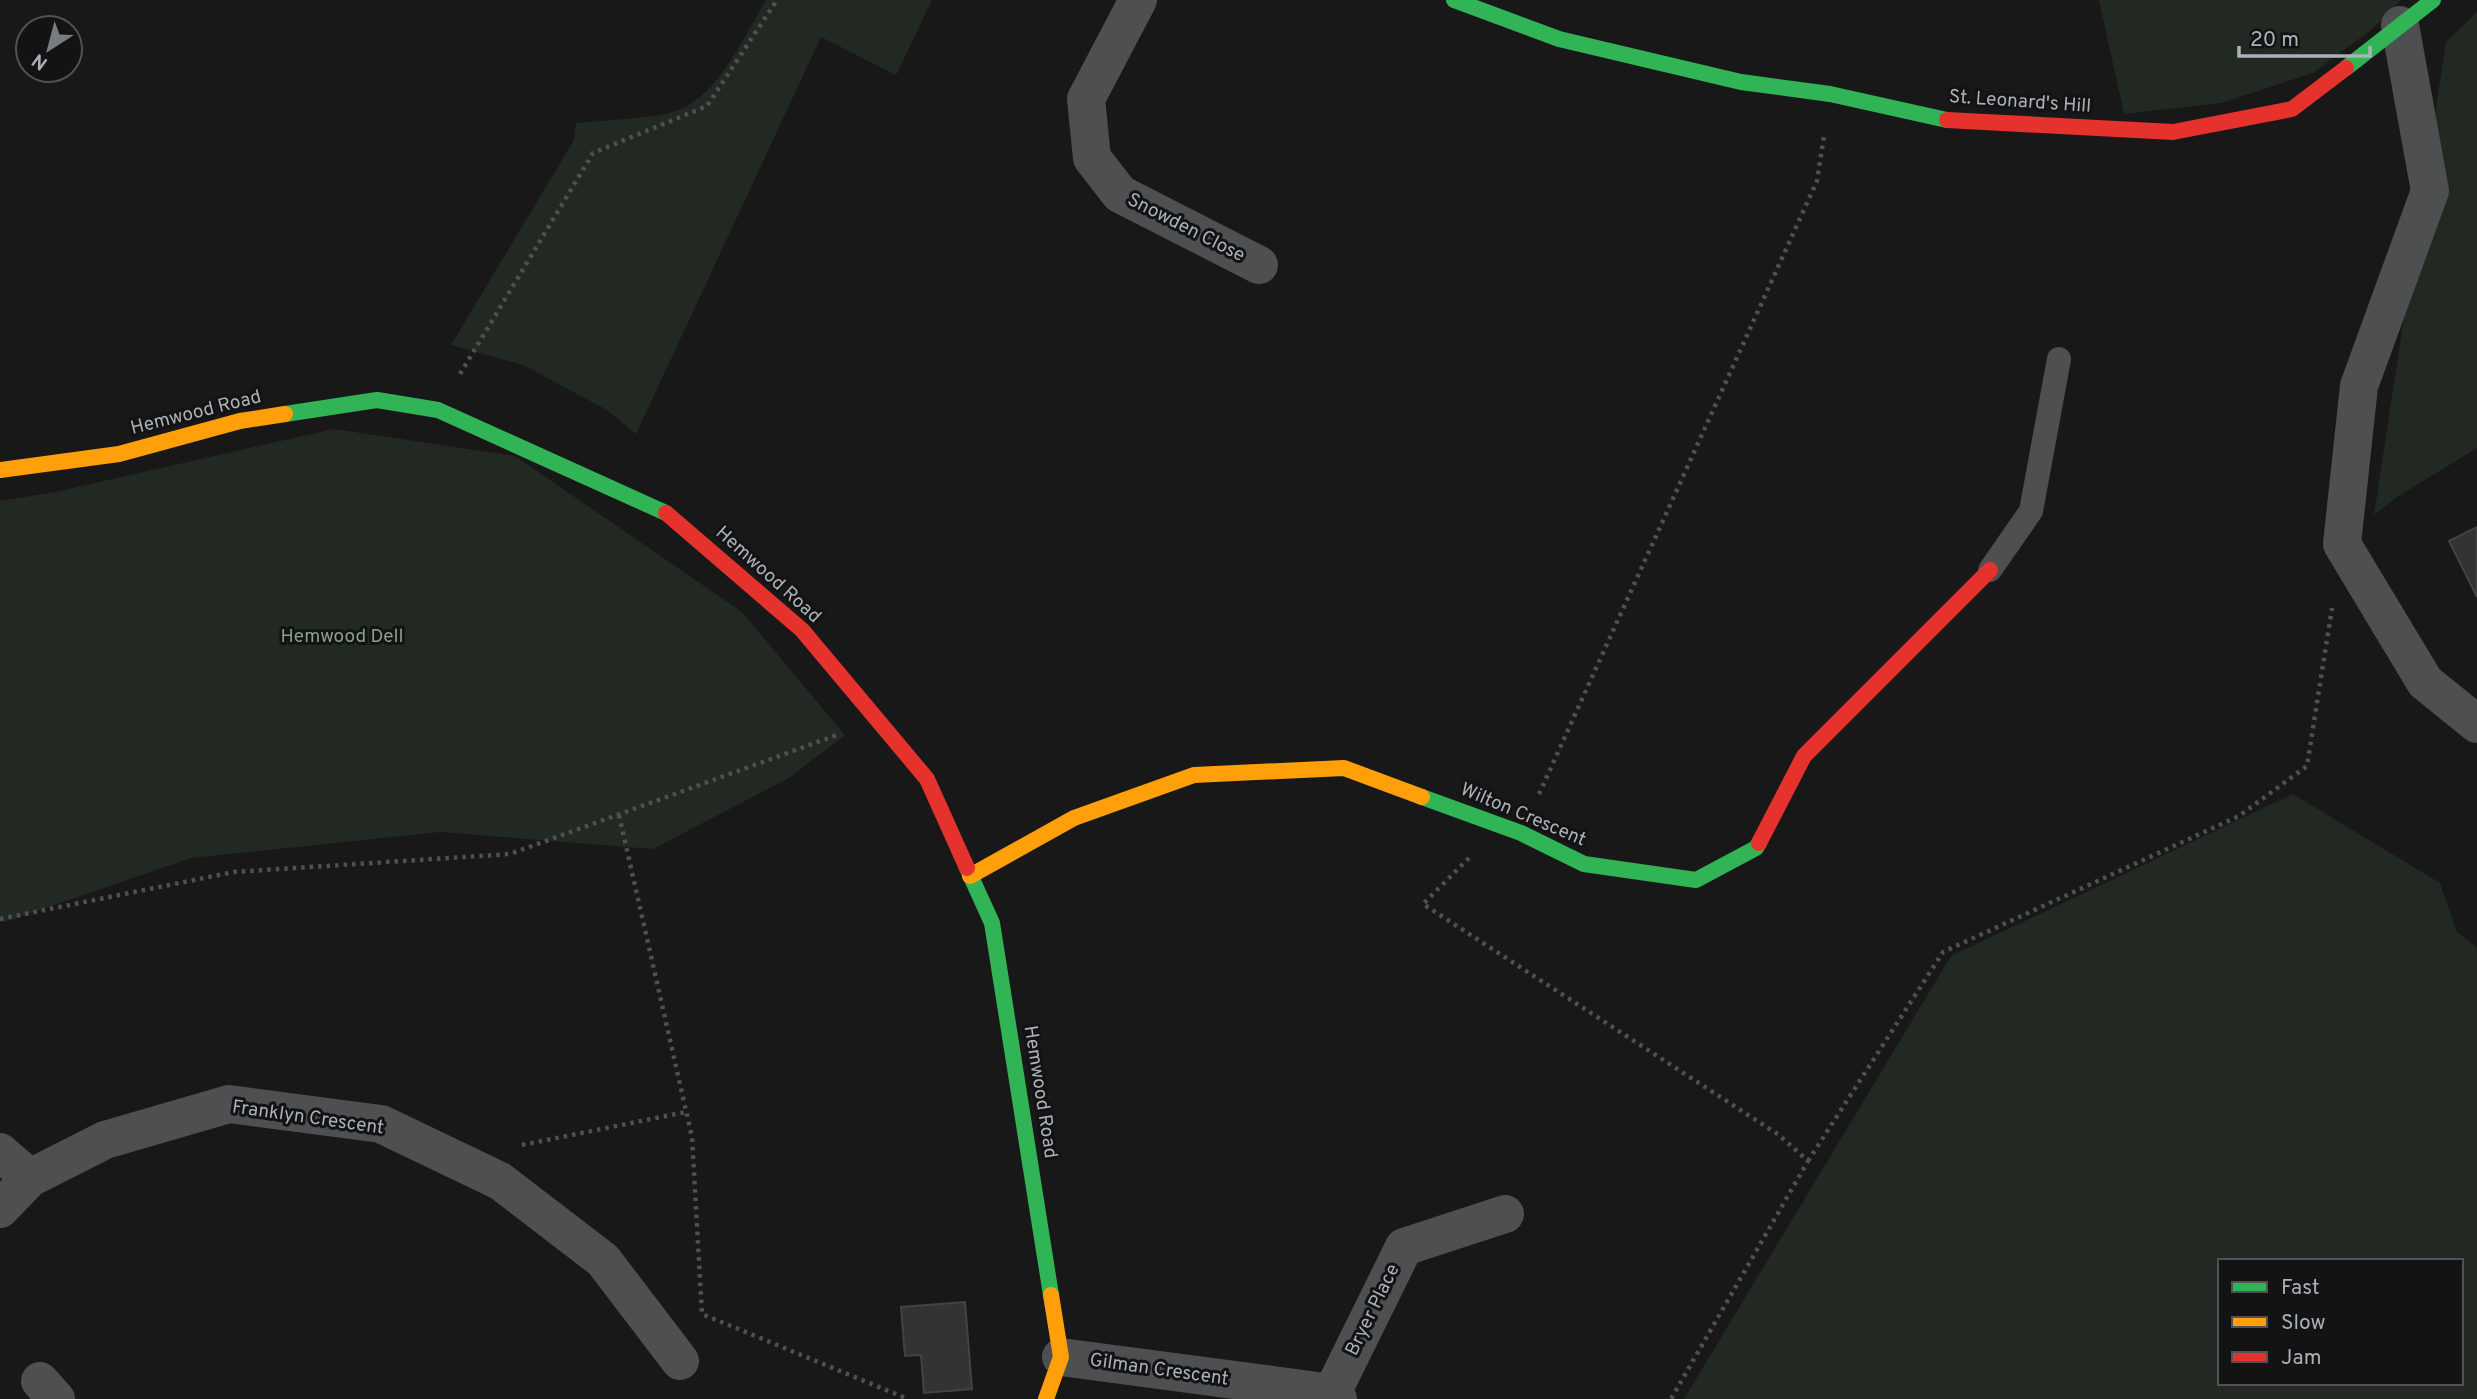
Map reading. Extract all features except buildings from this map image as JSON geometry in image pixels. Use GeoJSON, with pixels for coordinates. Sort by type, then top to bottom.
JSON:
{"type":"FeatureCollection","features":[{"type":"Feature","properties":{"kind":"street","name":"Snowden Close"},"geometry":{"type":"LineString","coordinates":[[1138,0],[1086,99],[1092,158],[1121,194],[1259,265]]}},
{"type":"Feature","properties":{"kind":"street","name":"St. Leonard's Hill"},"geometry":{"type":"LineString","coordinates":[[1454,0],[1559,39],[1741,82],[1830,93],[1955,122],[2173,132],[2292,109],[2433,0]]}},
{"type":"Feature","properties":{"kind":"street"},"geometry":{"type":"LineString","coordinates":[[2400,25],[2430,191],[2359,386],[2342,544],[2425,682],[2477,724]]}},
{"type":"Feature","properties":{"kind":"street","name":"Hemwood Road"},"geometry":{"type":"LineString","coordinates":[[0,470],[119,454],[240,421],[377,400],[438,410],[661,509],[802,631],[927,779],[992,923],[1061,1357],[1046,1399]]}},
{"type":"Feature","properties":{"kind":"street","name":"Wilton Crescent"},"geometry":{"type":"LineString","coordinates":[[970,876],[1074,818],[1194,775],[1344,768],[1521,833],[1584,864],[1696,880],[1756,848],[1804,756],[1990,570]]}},
{"type":"Feature","properties":{"kind":"street","name":"Franklyn Crescent"},"geometry":{"type":"LineString","coordinates":[[0,1209],[30,1178],[105,1140],[229,1104],[381,1124],[500,1181],[603,1260],[680,1361]]}},
{"type":"Feature","properties":{"kind":"street"},"geometry":{"type":"LineString","coordinates":[[0,1152],[30,1178]]}},
{"type":"Feature","properties":{"kind":"street","name":"Bryer Place"},"geometry":{"type":"LineString","coordinates":[[1335,1396],[1404,1247],[1505,1214]]}},
{"type":"Feature","properties":{"kind":"street","name":"Gilman Crescent"},"geometry":{"type":"LineString","coordinates":[[1061,1357],[1335,1396]]}},
{"type":"Feature","properties":{"kind":"lane"},"geometry":{"type":"LineString","coordinates":[[1990,570],[2031,510],[2059,359]]}},
{"type":"Feature","properties":{"kind":"path"},"geometry":{"type":"LineString","coordinates":[[438,410],[593,153],[707,106],[777,0]]}},
{"type":"Feature","properties":{"kind":"path"},"geometry":{"type":"LineString","coordinates":[[1521,833],[1657,539],[1817,181],[1830,93]]}},
{"type":"Feature","properties":{"kind":"path"},"geometry":{"type":"LineString","coordinates":[[1671,1399],[1808,1161],[1943,952],[2239,816],[2307,766],[2342,544]]}},
{"type":"Feature","properties":{"kind":"path"},"geometry":{"type":"LineString","coordinates":[[0,919],[234,872],[510,854],[877,721]]}},
{"type":"Feature","properties":{"kind":"path"},"geometry":{"type":"LineString","coordinates":[[619,815],[692,1137],[702,1314],[908,1399]]}},
{"type":"Feature","properties":{"kind":"path"},"geometry":{"type":"LineString","coordinates":[[1502,826],[1423,904],[1779,1135],[1808,1161]]}},
{"type":"Feature","properties":{"kind":"path"},"geometry":{"type":"LineString","coordinates":[[453,1159],[686,1112]]}},
{"type":"Feature","properties":{"kind":"green space"},"geometry":{"type":"Polygon","coordinates":[[[766,0],[932,0],[896,75],[821,37],[636,434],[607,410],[523,365],[451,345],[574,140],[576,123],[669,113],[694,102],[707,91],[730,62],[766,0]]]}},
{"type":"Feature","properties":{"kind":"green space"},"geometry":{"type":"Polygon","coordinates":[[[2099,0],[2401,0],[2371,30],[2313,73],[2221,103],[2124,114],[2099,0]]]}},
{"type":"Feature","properties":{"kind":"green space"},"geometry":{"type":"Polygon","coordinates":[[[2477,12],[2477,448],[2394,499],[2374,515],[2446,42],[2477,12]]]}},
{"type":"Feature","properties":{"kind":"green space","name":"Hemwood Dell"},"geometry":{"type":"Polygon","coordinates":[[[334,429],[515,456],[742,612],[845,735],[789,778],[653,849],[440,832],[191,858],[5,922],[0,921],[0,501],[55,492],[334,429]]]}},
{"type":"Feature","properties":{"kind":"green space"},"geometry":{"type":"Polygon","coordinates":[[[2293,794],[2440,883],[2457,932],[2477,948],[2477,1399],[1684,1399],[1951,956],[2293,794]]]}},
{"type":"Feature","properties":{"kind":"traffic: fast"},"geometry":{"type":"LineString","coordinates":[[1454,0],[1559,39],[1741,82],[1830,94],[1947,120]]}},
{"type":"Feature","properties":{"kind":"traffic: fast"},"geometry":{"type":"LineString","coordinates":[[2346,68],[2433,0]]}},
{"type":"Feature","properties":{"kind":"traffic: fast"},"geometry":{"type":"LineString","coordinates":[[285,414],[377,400],[438,410],[666,513]]}},
{"type":"Feature","properties":{"kind":"traffic: fast"},"geometry":{"type":"LineString","coordinates":[[1422,797],[1521,833],[1584,864],[1696,880],[1756,848],[1759,843]]}},
{"type":"Feature","properties":{"kind":"traffic: fast"},"geometry":{"type":"LineString","coordinates":[[967,868],[992,923],[1051,1295]]}},
{"type":"Feature","properties":{"kind":"traffic: slow"},"geometry":{"type":"LineString","coordinates":[[0,470],[119,454],[240,421],[285,414]]}},
{"type":"Feature","properties":{"kind":"traffic: slow"},"geometry":{"type":"LineString","coordinates":[[970,876],[1074,818],[1194,775],[1344,768],[1422,797]]}},
{"type":"Feature","properties":{"kind":"traffic: slow"},"geometry":{"type":"LineString","coordinates":[[1046,1399],[1061,1357],[1051,1295]]}},
{"type":"Feature","properties":{"kind":"traffic: jam"},"geometry":{"type":"LineString","coordinates":[[1947,120],[2173,132],[2292,109],[2346,68]]}},
{"type":"Feature","properties":{"kind":"traffic: jam"},"geometry":{"type":"LineString","coordinates":[[666,513],[802,630],[927,779],[967,868]]}},
{"type":"Feature","properties":{"kind":"traffic: jam"},"geometry":{"type":"LineString","coordinates":[[1759,843],[1804,756],[1990,570]]}}]}
